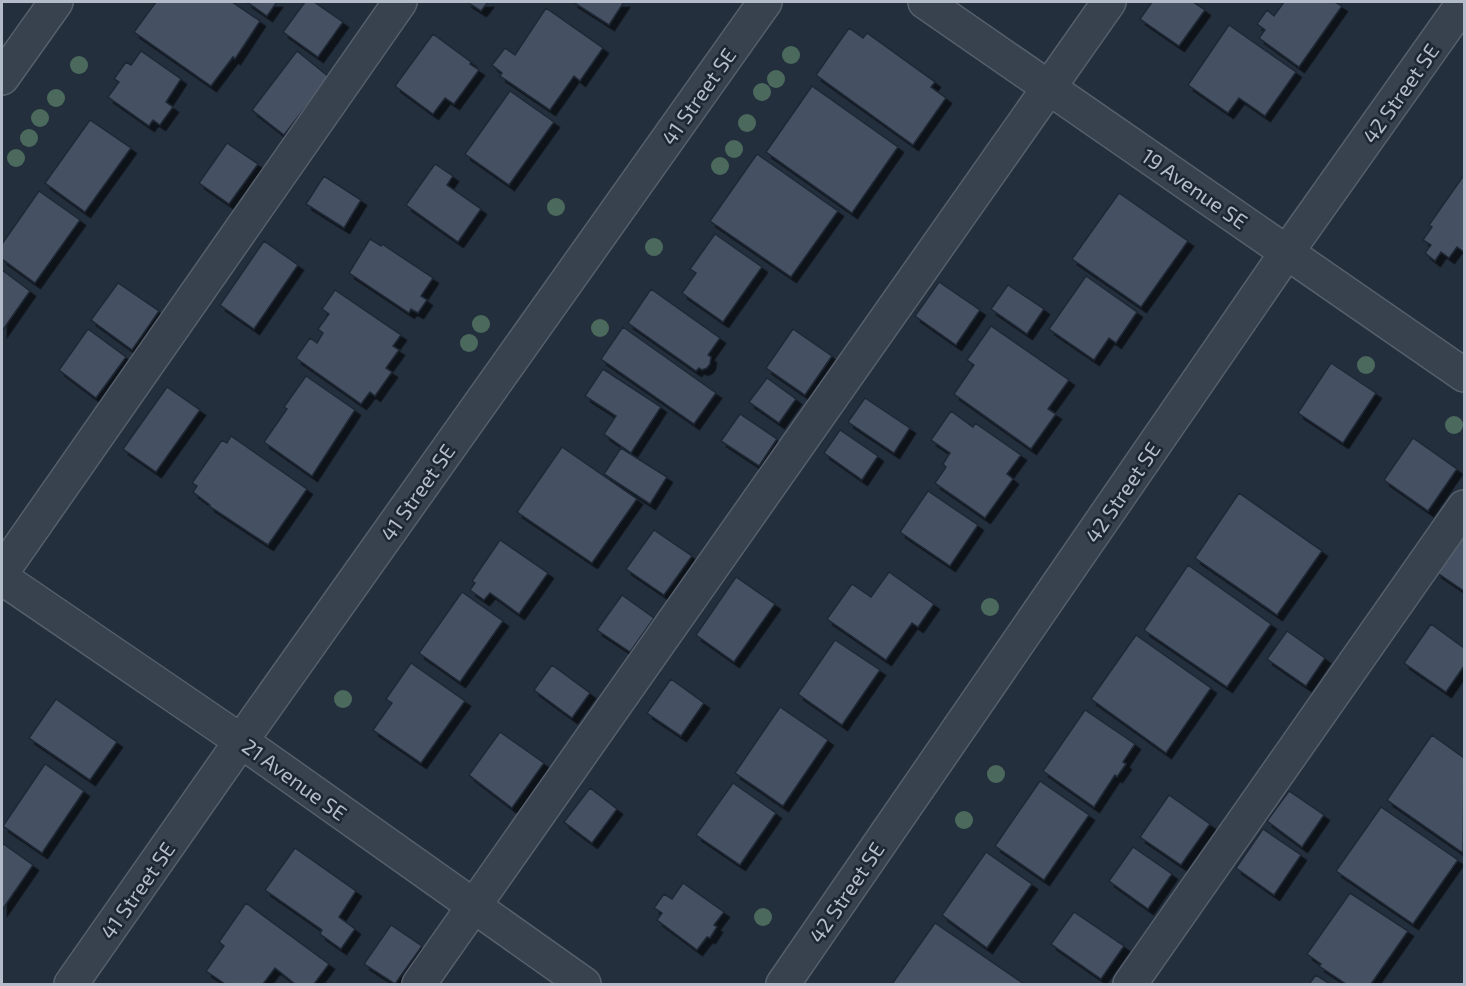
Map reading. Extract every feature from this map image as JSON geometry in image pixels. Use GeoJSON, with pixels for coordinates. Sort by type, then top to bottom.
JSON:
{"type":"FeatureCollection","features":[{"type":"Feature","properties":{"kind":"street"},"geometry":{"type":"LineString","coordinates":[[2,78],[56,2]]}},
{"type":"Feature","properties":{"kind":"street"},"geometry":{"type":"LineString","coordinates":[[2,572],[400,2]]}},
{"type":"Feature","properties":{"kind":"street","name":"41 Street SE"},"geometry":{"type":"LineString","coordinates":[[71,984],[765,2]]}},
{"type":"Feature","properties":{"kind":"street","name":"19 Avenue SE"},"geometry":{"type":"LineString","coordinates":[[926,2],[1464,375]]}},
{"type":"Feature","properties":{"kind":"street"},"geometry":{"type":"LineString","coordinates":[[419,984],[1109,2]]}},
{"type":"Feature","properties":{"kind":"street","name":"42 Street SE"},"geometry":{"type":"LineString","coordinates":[[783,984],[1287,252],[1464,2]]}},
{"type":"Feature","properties":{"kind":"street"},"geometry":{"type":"LineString","coordinates":[[1130,984],[1464,507]]}},
{"type":"Feature","properties":{"kind":"street","name":"21 Avenue SE"},"geometry":{"type":"LineString","coordinates":[[2,579],[241,741],[585,984]]}},
{"type":"Feature","properties":{"kind":"building"},"geometry":{"type":"Polygon","coordinates":[[[156,2],[232,2],[260,21],[235,59],[233,57],[211,86],[134,32],[156,2]]]}},
{"type":"Feature","properties":{"kind":"building"},"geometry":{"type":"Polygon","coordinates":[[[247,2],[277,2],[267,16],[247,2]]]}},
{"type":"Feature","properties":{"kind":"building"},"geometry":{"type":"Polygon","coordinates":[[[305,2],[314,2],[343,22],[318,57],[283,32],[305,2]]]}},
{"type":"Feature","properties":{"kind":"building"},"geometry":{"type":"Polygon","coordinates":[[[467,2],[488,2],[481,11],[467,2]]]}},
{"type":"Feature","properties":{"kind":"building"},"geometry":{"type":"Polygon","coordinates":[[[573,2],[624,2],[609,25],[573,2]]]}},
{"type":"Feature","properties":{"kind":"building"},"geometry":{"type":"Polygon","coordinates":[[[1152,2],[1193,2],[1205,10],[1179,46],[1140,19],[1152,2]]]}},
{"type":"Feature","properties":{"kind":"building"},"geometry":{"type":"Polygon","coordinates":[[[1284,2],[1335,2],[1342,6],[1299,67],[1259,38],[1265,30],[1257,24],[1267,10],[1274,16],[1284,2]]]}},
{"type":"Feature","properties":{"kind":"building"},"geometry":{"type":"Polygon","coordinates":[[[546,8],[603,48],[580,81],[574,76],[550,110],[500,76],[502,73],[492,65],[505,48],[515,55],[546,8]]]}},
{"type":"Feature","properties":{"kind":"building"},"geometry":{"type":"Polygon","coordinates":[[[1229,25],[1296,72],[1265,116],[1239,98],[1228,113],[1188,85],[1229,25]]]}},
{"type":"Feature","properties":{"kind":"building"},"geometry":{"type":"Polygon","coordinates":[[[849,28],[863,38],[867,33],[935,82],[931,87],[946,98],[913,145],[816,75],[849,28]]]}},
{"type":"Feature","properties":{"kind":"building"},"geometry":{"type":"Polygon","coordinates":[[[433,34],[479,70],[454,104],[445,98],[433,114],[395,86],[433,34]]]}},
{"type":"Feature","properties":{"kind":"building"},"geometry":{"type":"Polygon","coordinates":[[[141,51],[181,79],[166,102],[173,107],[160,125],[153,120],[149,126],[108,97],[119,82],[114,79],[126,62],[131,65],[141,51]]]}},
{"type":"Feature","properties":{"kind":"building"},"geometry":{"type":"Polygon","coordinates":[[[297,51],[329,77],[284,135],[252,110],[297,51]]]}},
{"type":"Feature","properties":{"kind":"building"},"geometry":{"type":"Polygon","coordinates":[[[812,86],[898,147],[852,213],[766,152],[812,86]]]}},
{"type":"Feature","properties":{"kind":"building"},"geometry":{"type":"Polygon","coordinates":[[[510,91],[554,122],[509,185],[465,154],[510,91]]]}},
{"type":"Feature","properties":{"kind":"building"},"geometry":{"type":"Polygon","coordinates":[[[90,120],[131,148],[85,212],[45,183],[90,120]]]}},
{"type":"Feature","properties":{"kind":"building"},"geometry":{"type":"Polygon","coordinates":[[[227,143],[258,164],[229,204],[199,183],[227,143]]]}},
{"type":"Feature","properties":{"kind":"building"},"geometry":{"type":"Polygon","coordinates":[[[757,154],[838,211],[791,277],[710,221],[757,154]]]}},
{"type":"Feature","properties":{"kind":"building"},"geometry":{"type":"Polygon","coordinates":[[[435,164],[453,176],[447,185],[481,209],[458,242],[406,205],[435,164]]]}},
{"type":"Feature","properties":{"kind":"building"},"geometry":{"type":"Polygon","coordinates":[[[1464,175],[1464,252],[1457,247],[1449,258],[1441,252],[1435,261],[1425,253],[1431,245],[1423,240],[1432,227],[1429,225],[1464,175]]]}},
{"type":"Feature","properties":{"kind":"building"},"geometry":{"type":"Polygon","coordinates":[[[324,176],[361,200],[344,228],[306,204],[324,176]]]}},
{"type":"Feature","properties":{"kind":"building"},"geometry":{"type":"Polygon","coordinates":[[[39,191],[80,220],[35,283],[2,259],[2,244],[39,191]]]}},
{"type":"Feature","properties":{"kind":"building"},"geometry":{"type":"Polygon","coordinates":[[[1119,193],[1188,241],[1141,307],[1072,259],[1119,193]]]}},
{"type":"Feature","properties":{"kind":"building"},"geometry":{"type":"Polygon","coordinates":[[[715,234],[762,267],[723,322],[682,293],[696,273],[690,269],[715,234]]]}},
{"type":"Feature","properties":{"kind":"building"},"geometry":{"type":"Polygon","coordinates":[[[370,239],[381,246],[382,244],[433,278],[421,296],[427,300],[418,313],[411,309],[409,313],[349,273],[370,239]]]}},
{"type":"Feature","properties":{"kind":"building"},"geometry":{"type":"Polygon","coordinates":[[[264,241],[298,265],[254,329],[220,305],[264,241]]]}},
{"type":"Feature","properties":{"kind":"building"},"geometry":{"type":"Polygon","coordinates":[[[2,270],[30,291],[2,331],[2,270]]]}},
{"type":"Feature","properties":{"kind":"building"},"geometry":{"type":"Polygon","coordinates":[[[1086,276],[1137,312],[1116,343],[1109,338],[1094,360],[1049,329],[1086,276]]]}},
{"type":"Feature","properties":{"kind":"building"},"geometry":{"type":"Polygon","coordinates":[[[939,282],[980,310],[956,345],[915,316],[939,282]]]}},
{"type":"Feature","properties":{"kind":"building"},"geometry":{"type":"Polygon","coordinates":[[[118,283],[159,311],[132,350],[91,320],[118,283]]]}},
{"type":"Feature","properties":{"kind":"building"},"geometry":{"type":"Polygon","coordinates":[[[1008,285],[1044,309],[1027,334],[991,309],[1008,285]]]}},
{"type":"Feature","properties":{"kind":"building"},"geometry":{"type":"Polygon","coordinates":[[[651,289],[720,338],[708,355],[711,357],[707,368],[702,370],[699,368],[696,371],[628,323],[651,289]]]}},
{"type":"Feature","properties":{"kind":"building"},"geometry":{"type":"Polygon","coordinates":[[[335,290],[401,335],[393,346],[399,350],[386,368],[392,372],[375,396],[370,392],[361,404],[296,358],[310,338],[317,343],[323,333],[318,329],[329,314],[322,309],[335,290]]]}},
{"type":"Feature","properties":{"kind":"building"},"geometry":{"type":"Polygon","coordinates":[[[991,326],[1069,380],[1048,409],[1056,414],[1031,449],[954,394],[974,365],[967,360],[991,326]]]}},
{"type":"Feature","properties":{"kind":"building"},"geometry":{"type":"Polygon","coordinates":[[[623,327],[716,393],[694,424],[601,359],[623,327]]]}},
{"type":"Feature","properties":{"kind":"building"},"geometry":{"type":"Polygon","coordinates":[[[88,329],[126,357],[96,398],[59,370],[88,329]]]}},
{"type":"Feature","properties":{"kind":"building"},"geometry":{"type":"Polygon","coordinates":[[[793,329],[832,356],[805,395],[766,368],[793,329]]]}},
{"type":"Feature","properties":{"kind":"building"},"geometry":{"type":"Polygon","coordinates":[[[1331,363],[1376,393],[1343,443],[1298,413],[1331,363]]]}},
{"type":"Feature","properties":{"kind":"building"},"geometry":{"type":"Polygon","coordinates":[[[603,369],[661,407],[631,453],[604,434],[616,416],[585,396],[603,369]]]}},
{"type":"Feature","properties":{"kind":"building"},"geometry":{"type":"Polygon","coordinates":[[[306,376],[355,410],[312,476],[264,442],[287,409],[284,407],[306,376]]]}},
{"type":"Feature","properties":{"kind":"building"},"geometry":{"type":"Polygon","coordinates":[[[767,378],[796,399],[779,423],[749,402],[767,378]]]}},
{"type":"Feature","properties":{"kind":"building"},"geometry":{"type":"Polygon","coordinates":[[[167,387],[200,410],[156,472],[123,449],[167,387]]]}},
{"type":"Feature","properties":{"kind":"building"},"geometry":{"type":"Polygon","coordinates":[[[865,398],[910,428],[894,453],[848,422],[865,398]]]}},
{"type":"Feature","properties":{"kind":"building"},"geometry":{"type":"Polygon","coordinates":[[[951,411],[973,427],[975,423],[1021,455],[1007,474],[1013,479],[985,518],[935,483],[946,467],[943,464],[950,453],[931,440],[951,411]]]}},
{"type":"Feature","properties":{"kind":"building"},"geometry":{"type":"Polygon","coordinates":[[[740,414],[777,439],[759,466],[721,441],[740,414]]]}},
{"type":"Feature","properties":{"kind":"building"},"geometry":{"type":"Polygon","coordinates":[[[840,430],[878,456],[862,480],[824,453],[840,430]]]}},
{"type":"Feature","properties":{"kind":"building"},"geometry":{"type":"Polygon","coordinates":[[[231,436],[307,489],[268,545],[209,506],[193,492],[197,486],[192,483],[222,440],[227,443],[231,436]]]}},
{"type":"Feature","properties":{"kind":"building"},"geometry":{"type":"Polygon","coordinates":[[[1413,438],[1457,469],[1428,511],[1384,480],[1413,438]]]}},
{"type":"Feature","properties":{"kind":"building"},"geometry":{"type":"Polygon","coordinates":[[[562,447],[637,499],[592,563],[517,512],[562,447]]]}},
{"type":"Feature","properties":{"kind":"building"},"geometry":{"type":"Polygon","coordinates":[[[621,448],[667,477],[650,504],[604,474],[621,448]]]}},
{"type":"Feature","properties":{"kind":"building"},"geometry":{"type":"Polygon","coordinates":[[[928,491],[978,525],[950,566],[900,532],[928,491]]]}},
{"type":"Feature","properties":{"kind":"building"},"geometry":{"type":"Polygon","coordinates":[[[1239,493],[1322,551],[1277,615],[1195,558],[1239,493]]]}},
{"type":"Feature","properties":{"kind":"building"},"geometry":{"type":"Polygon","coordinates":[[[654,530],[692,556],[664,595],[626,569],[654,530]]]}},
{"type":"Feature","properties":{"kind":"building"},"geometry":{"type":"Polygon","coordinates":[[[1461,538],[1464,540],[1464,591],[1436,572],[1461,538]]]}},
{"type":"Feature","properties":{"kind":"building"},"geometry":{"type":"Polygon","coordinates":[[[500,540],[548,573],[519,614],[490,593],[484,600],[470,590],[475,583],[472,581],[500,540]]]}},
{"type":"Feature","properties":{"kind":"building"},"geometry":{"type":"Polygon","coordinates":[[[1188,565],[1271,624],[1227,687],[1144,630],[1188,565]]]}},
{"type":"Feature","properties":{"kind":"building"},"geometry":{"type":"Polygon","coordinates":[[[889,572],[934,604],[918,627],[912,623],[886,660],[827,619],[852,584],[871,597],[889,572]]]}},
{"type":"Feature","properties":{"kind":"building"},"geometry":{"type":"Polygon","coordinates":[[[736,577],[775,604],[734,662],[696,635],[736,577]]]}},
{"type":"Feature","properties":{"kind":"building"},"geometry":{"type":"Polygon","coordinates":[[[462,592],[503,621],[460,682],[419,653],[462,592]]]}},
{"type":"Feature","properties":{"kind":"building"},"geometry":{"type":"Polygon","coordinates":[[[622,595],[654,618],[630,652],[597,630],[622,595]]]}},
{"type":"Feature","properties":{"kind":"building"},"geometry":{"type":"Polygon","coordinates":[[[1431,624],[1464,648],[1464,666],[1446,692],[1404,663],[1431,624]]]}},
{"type":"Feature","properties":{"kind":"building"},"geometry":{"type":"Polygon","coordinates":[[[1287,631],[1325,658],[1306,686],[1267,659],[1287,631]]]}},
{"type":"Feature","properties":{"kind":"building"},"geometry":{"type":"Polygon","coordinates":[[[1136,635],[1211,688],[1166,753],[1091,699],[1136,635]]]}},
{"type":"Feature","properties":{"kind":"building"},"geometry":{"type":"Polygon","coordinates":[[[835,640],[880,670],[842,725],[798,694],[835,640]]]}},
{"type":"Feature","properties":{"kind":"building"},"geometry":{"type":"Polygon","coordinates":[[[411,663],[465,701],[421,763],[373,730],[392,703],[386,699],[411,663]]]}},
{"type":"Feature","properties":{"kind":"building"},"geometry":{"type":"Polygon","coordinates":[[[552,665],[590,693],[572,718],[534,690],[552,665]]]}},
{"type":"Feature","properties":{"kind":"building"},"geometry":{"type":"Polygon","coordinates":[[[671,679],[704,703],[681,736],[647,713],[671,679]]]}},
{"type":"Feature","properties":{"kind":"building"},"geometry":{"type":"Polygon","coordinates":[[[56,699],[117,742],[90,780],[29,738],[56,699]]]}},
{"type":"Feature","properties":{"kind":"building"},"geometry":{"type":"Polygon","coordinates":[[[780,707],[828,740],[783,806],[735,773],[780,707]]]}},
{"type":"Feature","properties":{"kind":"building"},"geometry":{"type":"Polygon","coordinates":[[[1085,710],[1135,744],[1123,762],[1126,764],[1117,777],[1115,775],[1094,807],[1043,771],[1085,710]]]}},
{"type":"Feature","properties":{"kind":"building"},"geometry":{"type":"Polygon","coordinates":[[[500,732],[544,763],[512,808],[469,775],[500,732]]]}},
{"type":"Feature","properties":{"kind":"building"},"geometry":{"type":"Polygon","coordinates":[[[1432,735],[1464,758],[1463,853],[1387,800],[1432,735]]]}},
{"type":"Feature","properties":{"kind":"building"},"geometry":{"type":"Polygon","coordinates":[[[45,764],[84,791],[42,853],[3,826],[45,764]]]}},
{"type":"Feature","properties":{"kind":"building"},"geometry":{"type":"Polygon","coordinates":[[[1040,781],[1089,815],[1044,880],[995,846],[1040,781]]]}},
{"type":"Feature","properties":{"kind":"building"},"geometry":{"type":"Polygon","coordinates":[[[733,783],[776,813],[740,865],[696,835],[733,783]]]}},
{"type":"Feature","properties":{"kind":"building"},"geometry":{"type":"Polygon","coordinates":[[[590,788],[617,809],[592,843],[564,822],[590,788]]]}},
{"type":"Feature","properties":{"kind":"building"},"geometry":{"type":"Polygon","coordinates":[[[1289,791],[1324,815],[1302,847],[1267,821],[1289,791]]]}},
{"type":"Feature","properties":{"kind":"building"},"geometry":{"type":"Polygon","coordinates":[[[1169,795],[1210,824],[1181,865],[1140,837],[1169,795]]]}},
{"type":"Feature","properties":{"kind":"building"},"geometry":{"type":"Polygon","coordinates":[[[1381,807],[1458,860],[1413,924],[1336,871],[1381,807]]]}},
{"type":"Feature","properties":{"kind":"building"},"geometry":{"type":"Polygon","coordinates":[[[1263,829],[1301,855],[1274,895],[1236,868],[1263,829]]]}},
{"type":"Feature","properties":{"kind":"building"},"geometry":{"type":"Polygon","coordinates":[[[2,843],[33,865],[2,910],[2,843]]]}},
{"type":"Feature","properties":{"kind":"building"},"geometry":{"type":"Polygon","coordinates":[[[1133,847],[1172,874],[1148,909],[1109,881],[1133,847]]]}},
{"type":"Feature","properties":{"kind":"building"},"geometry":{"type":"Polygon","coordinates":[[[295,848],[356,891],[339,917],[355,929],[341,949],[320,934],[322,930],[265,890],[295,848]]]}},
{"type":"Feature","properties":{"kind":"building"},"geometry":{"type":"Polygon","coordinates":[[[986,852],[1032,884],[987,948],[942,915],[986,852]]]}},
{"type":"Feature","properties":{"kind":"building"},"geometry":{"type":"Polygon","coordinates":[[[683,883],[724,912],[714,925],[717,927],[710,938],[707,937],[697,950],[657,920],[662,913],[654,908],[664,894],[672,899],[683,883]]]}},
{"type":"Feature","properties":{"kind":"building"},"geometry":{"type":"Polygon","coordinates":[[[1350,893],[1408,931],[1371,984],[1346,984],[1319,966],[1321,964],[1307,954],[1350,893]]]}},
{"type":"Feature","properties":{"kind":"building"},"geometry":{"type":"Polygon","coordinates":[[[246,903],[329,964],[314,984],[295,984],[275,968],[263,984],[225,984],[206,971],[224,946],[219,942],[246,903]]]}},
{"type":"Feature","properties":{"kind":"building"},"geometry":{"type":"Polygon","coordinates":[[[1074,912],[1124,946],[1101,979],[1051,944],[1074,912]]]}},
{"type":"Feature","properties":{"kind":"building"},"geometry":{"type":"Polygon","coordinates":[[[935,923],[1024,984],[892,984],[935,923]]]}},
{"type":"Feature","properties":{"kind":"building"},"geometry":{"type":"Polygon","coordinates":[[[391,925],[422,946],[395,984],[364,964],[391,925]]]}},
{"type":"Feature","properties":{"kind":"building"},"geometry":{"type":"Polygon","coordinates":[[[1316,975],[1330,984],[1309,984],[1316,975]]]}}]}
